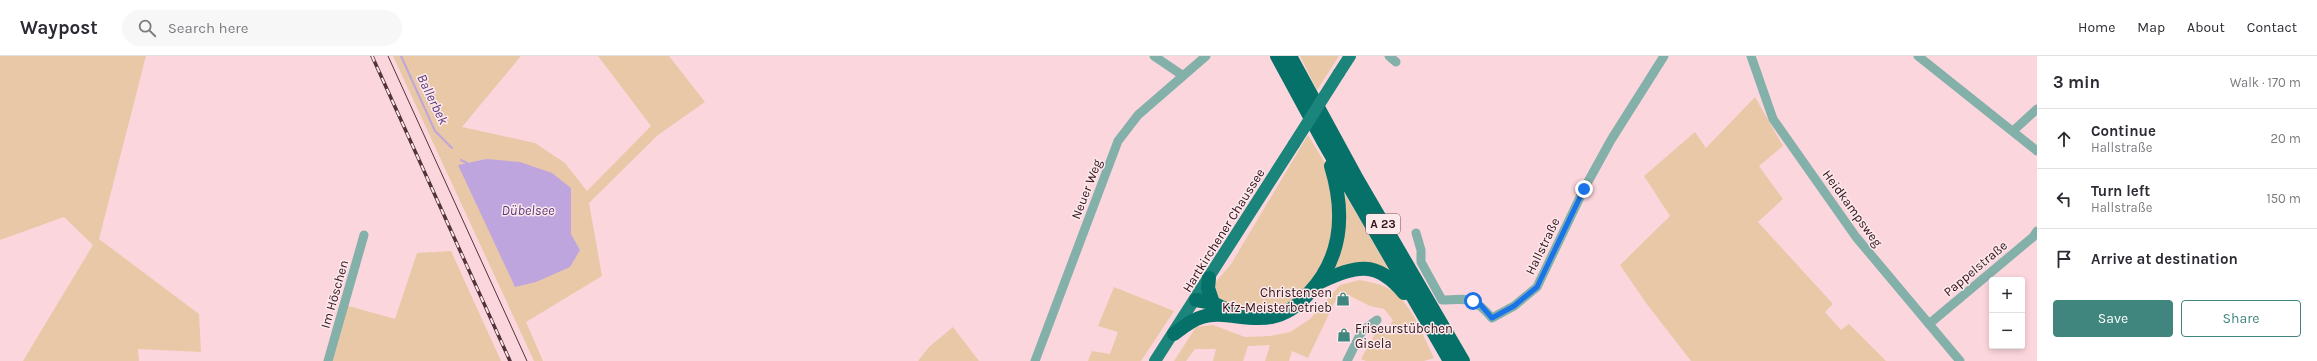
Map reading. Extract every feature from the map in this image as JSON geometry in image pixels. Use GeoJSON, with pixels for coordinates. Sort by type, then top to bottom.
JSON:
{"type":"FeatureCollection","features":[{"type":"Feature","properties":{"kind":"highway","name":"A 23"},"geometry":{"type":"LineString","coordinates":[[1277,56],[1323,141],[1450,361]]}},
{"type":"Feature","properties":{"kind":"highway","name":"A 23"},"geometry":{"type":"LineString","coordinates":[[1290,56],[1305,85],[1463,361]]}},
{"type":"Feature","properties":{"kind":"highway"},"geometry":{"type":"LineString","coordinates":[[1295,56],[1305,85]]}},
{"type":"Feature","properties":{"kind":"highway"},"geometry":{"type":"LineString","coordinates":[[1196,300],[1206,312],[1212,309],[1243,318],[1263,319],[1282,315],[1298,305],[1320,282],[1335,251],[1339,234],[1340,213],[1338,189],[1323,141]]}},
{"type":"Feature","properties":{"kind":"highway"},"geometry":{"type":"LineString","coordinates":[[1320,282],[1343,271],[1355,268],[1378,272],[1391,279],[1427,321]]}},
{"type":"Feature","properties":{"kind":"highway"},"geometry":{"type":"LineString","coordinates":[[1209,278],[1208,288],[1212,309]]}},
{"type":"Feature","properties":{"kind":"highway"},"geometry":{"type":"LineString","coordinates":[[1174,334],[1212,309]]}},
{"type":"Feature","properties":{"kind":"main road","name":"Hartkirchener Chaussee"},"geometry":{"type":"LineString","coordinates":[[1155,361],[1196,300],[1350,56]]}},
{"type":"Feature","properties":{"kind":"street"},"geometry":{"type":"LineString","coordinates":[[1154,56],[1182,76]]}},
{"type":"Feature","properties":{"kind":"street","name":"Neuer Weg"},"geometry":{"type":"LineString","coordinates":[[1035,361],[1118,141],[1132,121],[1206,56]]}},
{"type":"Feature","properties":{"kind":"street","name":"Hallstraße"},"geometry":{"type":"LineString","coordinates":[[1416,233],[1420,250],[1420,262],[1442,300],[1469,299],[1479,303],[1492,318],[1514,306],[1537,287],[1584,189],[1611,140],[1664,56]]}},
{"type":"Feature","properties":{"kind":"street","name":"Heidkampsweg"},"geometry":{"type":"LineString","coordinates":[[1751,56],[1773,119],[1856,237],[1960,361]]}},
{"type":"Feature","properties":{"kind":"street"},"geometry":{"type":"LineString","coordinates":[[1918,56],[2037,151]]}},
{"type":"Feature","properties":{"kind":"street"},"geometry":{"type":"LineString","coordinates":[[2013,131],[2037,109]]}},
{"type":"Feature","properties":{"kind":"street","name":"Pappelstraße"},"geometry":{"type":"LineString","coordinates":[[1929,324],[2033,237],[2037,231]]}},
{"type":"Feature","properties":{"kind":"street","name":"Im Höschen"},"geometry":{"type":"LineString","coordinates":[[328,361],[364,235]]}},
{"type":"Feature","properties":{"kind":"street"},"geometry":{"type":"LineString","coordinates":[[1349,360],[1362,331],[1377,320]]}},
{"type":"Feature","properties":{"kind":"shaded area"},"geometry":{"type":"Polygon","coordinates":[[[0,56],[146,56],[99,239],[199,314],[201,352],[138,349],[139,361],[23,361],[93,245],[64,217],[0,240],[0,56]]]}},
{"type":"Feature","properties":{"kind":"shaded area"},"geometry":{"type":"Polygon","coordinates":[[[393,56],[521,56],[462,127],[535,143],[565,163],[587,191],[651,126],[598,56],[669,56],[705,102],[658,135],[589,203],[602,276],[526,322],[543,361],[534,361],[393,56]],[[486,159],[459,165],[580,250],[571,235],[571,188],[486,159]]]}},
{"type":"Feature","properties":{"kind":"shaded area"},"geometry":{"type":"Polygon","coordinates":[[[1300,56],[1339,56],[1317,90],[1300,56]]]}},
{"type":"Feature","properties":{"kind":"shaded area"},"geometry":{"type":"Polygon","coordinates":[[[1755,97],[1783,146],[1759,166],[1783,199],[1758,222],[1833,304],[1825,312],[1841,330],[1849,324],[1886,361],[1691,361],[1646,303],[1620,265],[1670,216],[1644,176],[1695,132],[1706,148],[1755,97]]]}},
{"type":"Feature","properties":{"kind":"shaded area"},"geometry":{"type":"Polygon","coordinates":[[[1308,135],[1325,163],[1336,201],[1327,259],[1293,303],[1278,311],[1250,314],[1218,300],[1214,284],[1231,264],[1308,135]]]}},
{"type":"Feature","properties":{"kind":"shaded area"},"geometry":{"type":"Polygon","coordinates":[[[1345,194],[1389,270],[1330,273],[1342,195],[1345,194]]]}},
{"type":"Feature","properties":{"kind":"shaded area"},"geometry":{"type":"Polygon","coordinates":[[[451,251],[501,361],[330,361],[345,305],[395,319],[417,253],[451,251]]]}},
{"type":"Feature","properties":{"kind":"shaded area"},"geometry":{"type":"Polygon","coordinates":[[[1359,280],[1384,286],[1391,290],[1405,303],[1416,321],[1434,358],[1424,361],[1366,361],[1361,359],[1377,330],[1388,329],[1393,320],[1384,309],[1370,306],[1340,291],[1308,358],[1292,351],[1289,361],[1265,361],[1270,345],[1248,346],[1243,361],[1213,361],[1216,349],[1195,349],[1186,361],[1174,361],[1196,327],[1213,325],[1245,337],[1270,336],[1290,332],[1310,319],[1340,285],[1359,280]]]}},
{"type":"Feature","properties":{"kind":"shaded area"},"geometry":{"type":"Polygon","coordinates":[[[1114,287],[1174,311],[1141,361],[1088,361],[1092,351],[1110,354],[1118,332],[1098,326],[1114,287]]]}},
{"type":"Feature","properties":{"kind":"shaded area"},"geometry":{"type":"Polygon","coordinates":[[[953,327],[979,361],[918,361],[929,347],[953,327]]]}},
{"type":"Feature","properties":{"kind":"water","name":"Dübelsee"},"geometry":{"type":"Polygon","coordinates":[[[486,159],[520,162],[552,173],[571,188],[571,234],[580,250],[570,267],[536,282],[515,287],[458,165],[486,159]]]}},
{"type":"Feature","properties":{"kind":"waterway","name":"Ballerbek"},"geometry":{"type":"LineString","coordinates":[[401,56],[435,131],[452,148]]}},
{"type":"Feature","properties":{"kind":"waterway","name":"Ballerbek"},"geometry":{"type":"LineString","coordinates":[[461,160],[467,163]]}},
{"type":"Feature","properties":{"kind":"tram line"},"geometry":{"type":"LineString","coordinates":[[388,56],[527,361]]}},
{"type":"Feature","properties":{"kind":"railway"},"geometry":{"type":"LineString","coordinates":[[372,56],[510,361]]}},
{"type":"Feature","properties":{"kind":"place","name":"Christensen Kfz-Meisterbetrieb"},"geometry":{"type":"Point","coordinates":[1343,299]}},
{"type":"Feature","properties":{"kind":"place","name":"Friseurstübchen Gisela"},"geometry":{"type":"Point","coordinates":[1344,335]}},
{"type":"Feature","properties":{"kind":"route"},"geometry":{"type":"LineString","coordinates":[[1473,301],[1479,303],[1492,318],[1514,306],[1537,287],[1584,189]]}}]}
